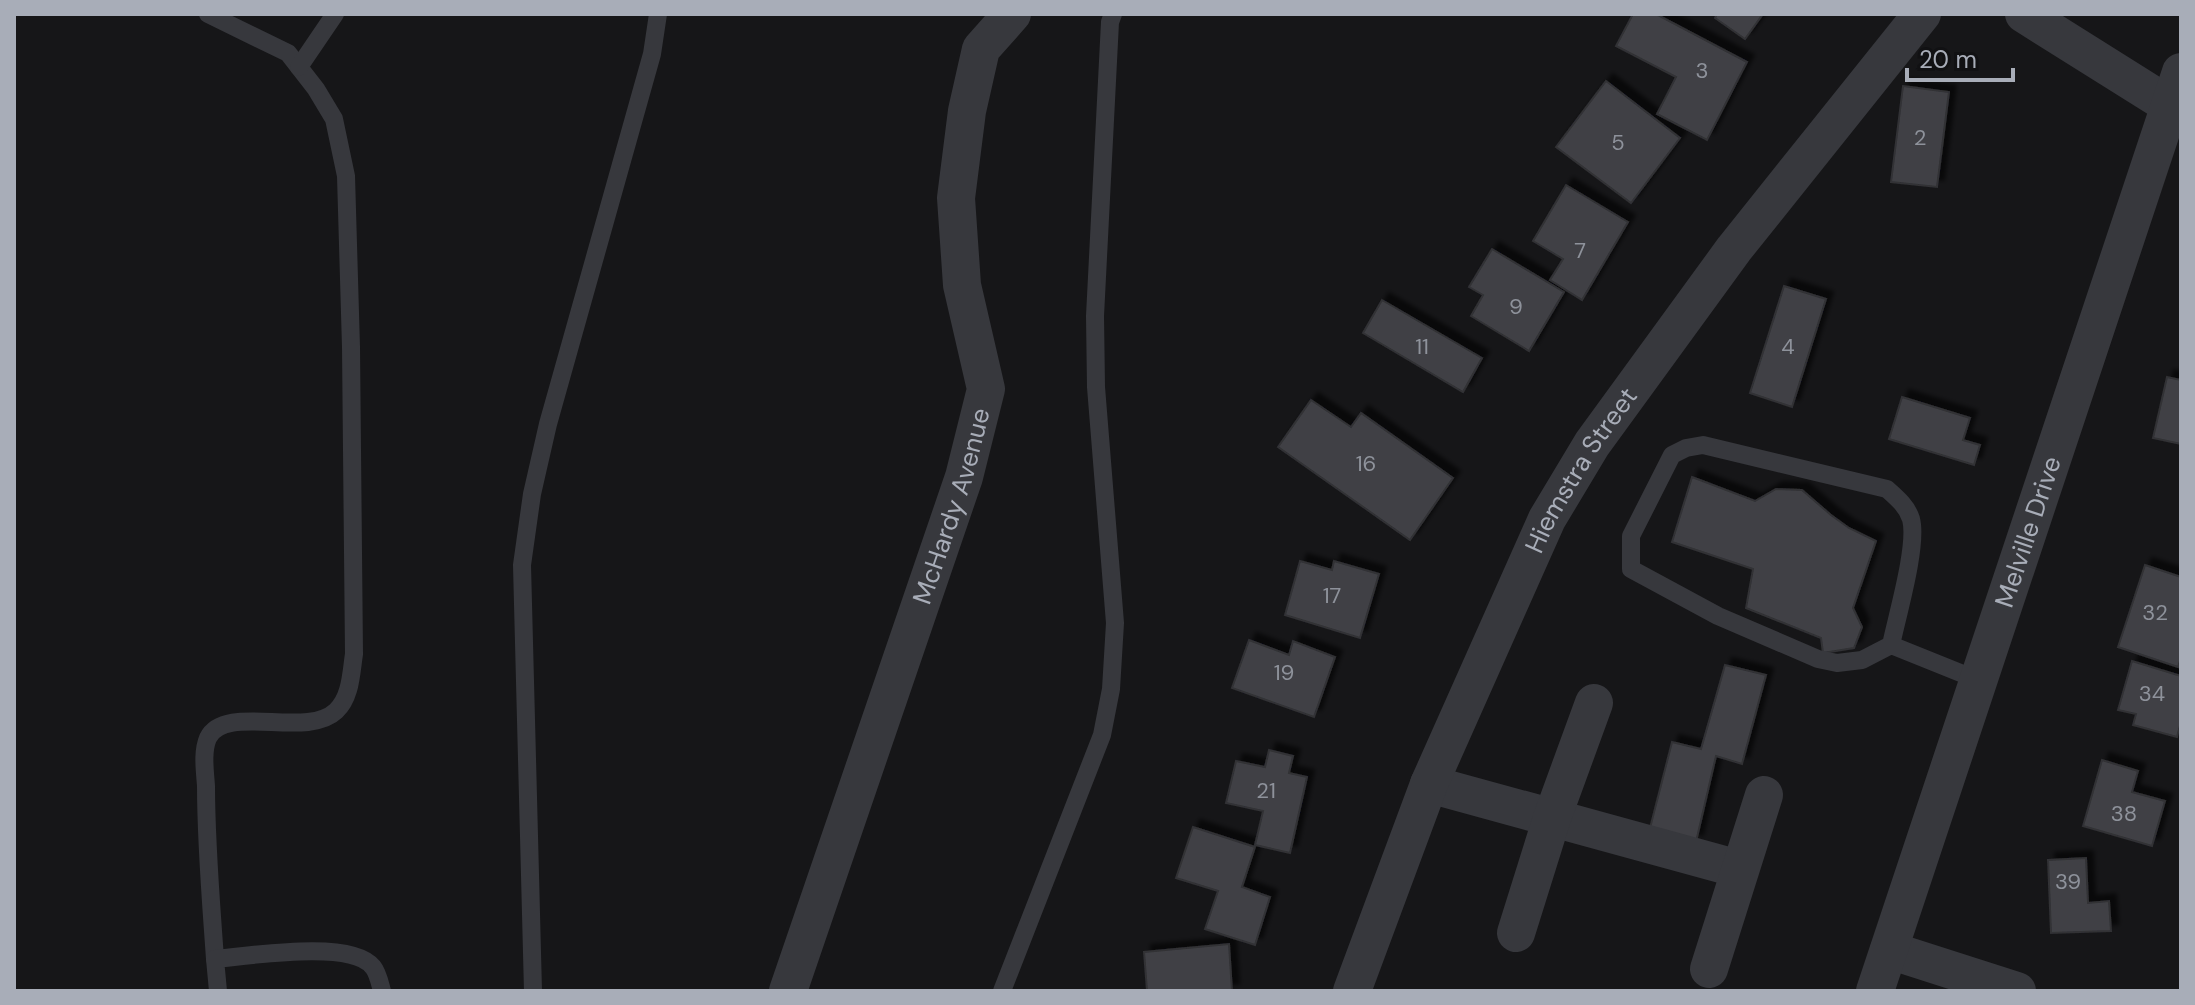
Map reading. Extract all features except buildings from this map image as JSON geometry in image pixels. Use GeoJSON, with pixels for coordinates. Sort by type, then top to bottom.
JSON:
{"type":"FeatureCollection","features":[{"type":"Feature","properties":{"kind":"street","name":"McHardy Avenue"},"geometry":{"type":"LineString","coordinates":[[788,991],[964,477],[986,389],[962,285],[956,198],[967,111],[981,49],[1012,14]]}},
{"type":"Feature","properties":{"kind":"street","name":"Hiemstra Street"},"geometry":{"type":"LineString","coordinates":[[1352,991],[1429,784],[1547,519],[1592,444],[1734,249],[1922,14]]}},
{"type":"Feature","properties":{"kind":"street"},"geometry":{"type":"LineString","coordinates":[[2024,14],[2175,89]]}},
{"type":"Feature","properties":{"kind":"street","name":"Melville Drive"},"geometry":{"type":"LineString","coordinates":[[1875,991],[2175,89]]}},
{"type":"Feature","properties":{"kind":"street"},"geometry":{"type":"LineString","coordinates":[[1516,933],[1552,818],[1594,703]]}},
{"type":"Feature","properties":{"kind":"street"},"geometry":{"type":"LineString","coordinates":[[1429,784],[1739,869]]}},
{"type":"Feature","properties":{"kind":"street"},"geometry":{"type":"LineString","coordinates":[[1709,969],[1764,795]]}},
{"type":"Feature","properties":{"kind":"street"},"geometry":{"type":"LineString","coordinates":[[1889,950],[2017,991]]}},
{"type":"Feature","properties":{"kind":"lane"},"geometry":{"type":"LineString","coordinates":[[208,14],[288,53],[334,119],[346,176],[354,654],[348,692],[335,712],[313,723],[236,722],[222,725],[209,736],[205,753],[206,830],[218,991]]}},
{"type":"Feature","properties":{"kind":"lane"},"geometry":{"type":"LineString","coordinates":[[299,67],[335,14]]}},
{"type":"Feature","properties":{"kind":"lane"},"geometry":{"type":"LineString","coordinates":[[533,991],[522,565],[532,494],[548,424],[652,54],[658,14]]}},
{"type":"Feature","properties":{"kind":"lane"},"geometry":{"type":"LineString","coordinates":[[1002,991],[1102,735],[1111,689],[1115,623],[1096,387],[1095,316],[1110,22],[1113,14]]}},
{"type":"Feature","properties":{"kind":"lane"},"geometry":{"type":"LineString","coordinates":[[1891,645],[1912,544],[1911,519],[1900,500],[1887,489],[1703,445],[1672,455],[1631,536],[1631,569],[1718,616],[1818,659],[1837,663],[1862,660],[1891,645],[1978,680]]}},
{"type":"Feature","properties":{"kind":"lane"},"geometry":{"type":"LineString","coordinates":[[215,959],[340,952],[362,958],[374,968],[382,991]]}}]}
